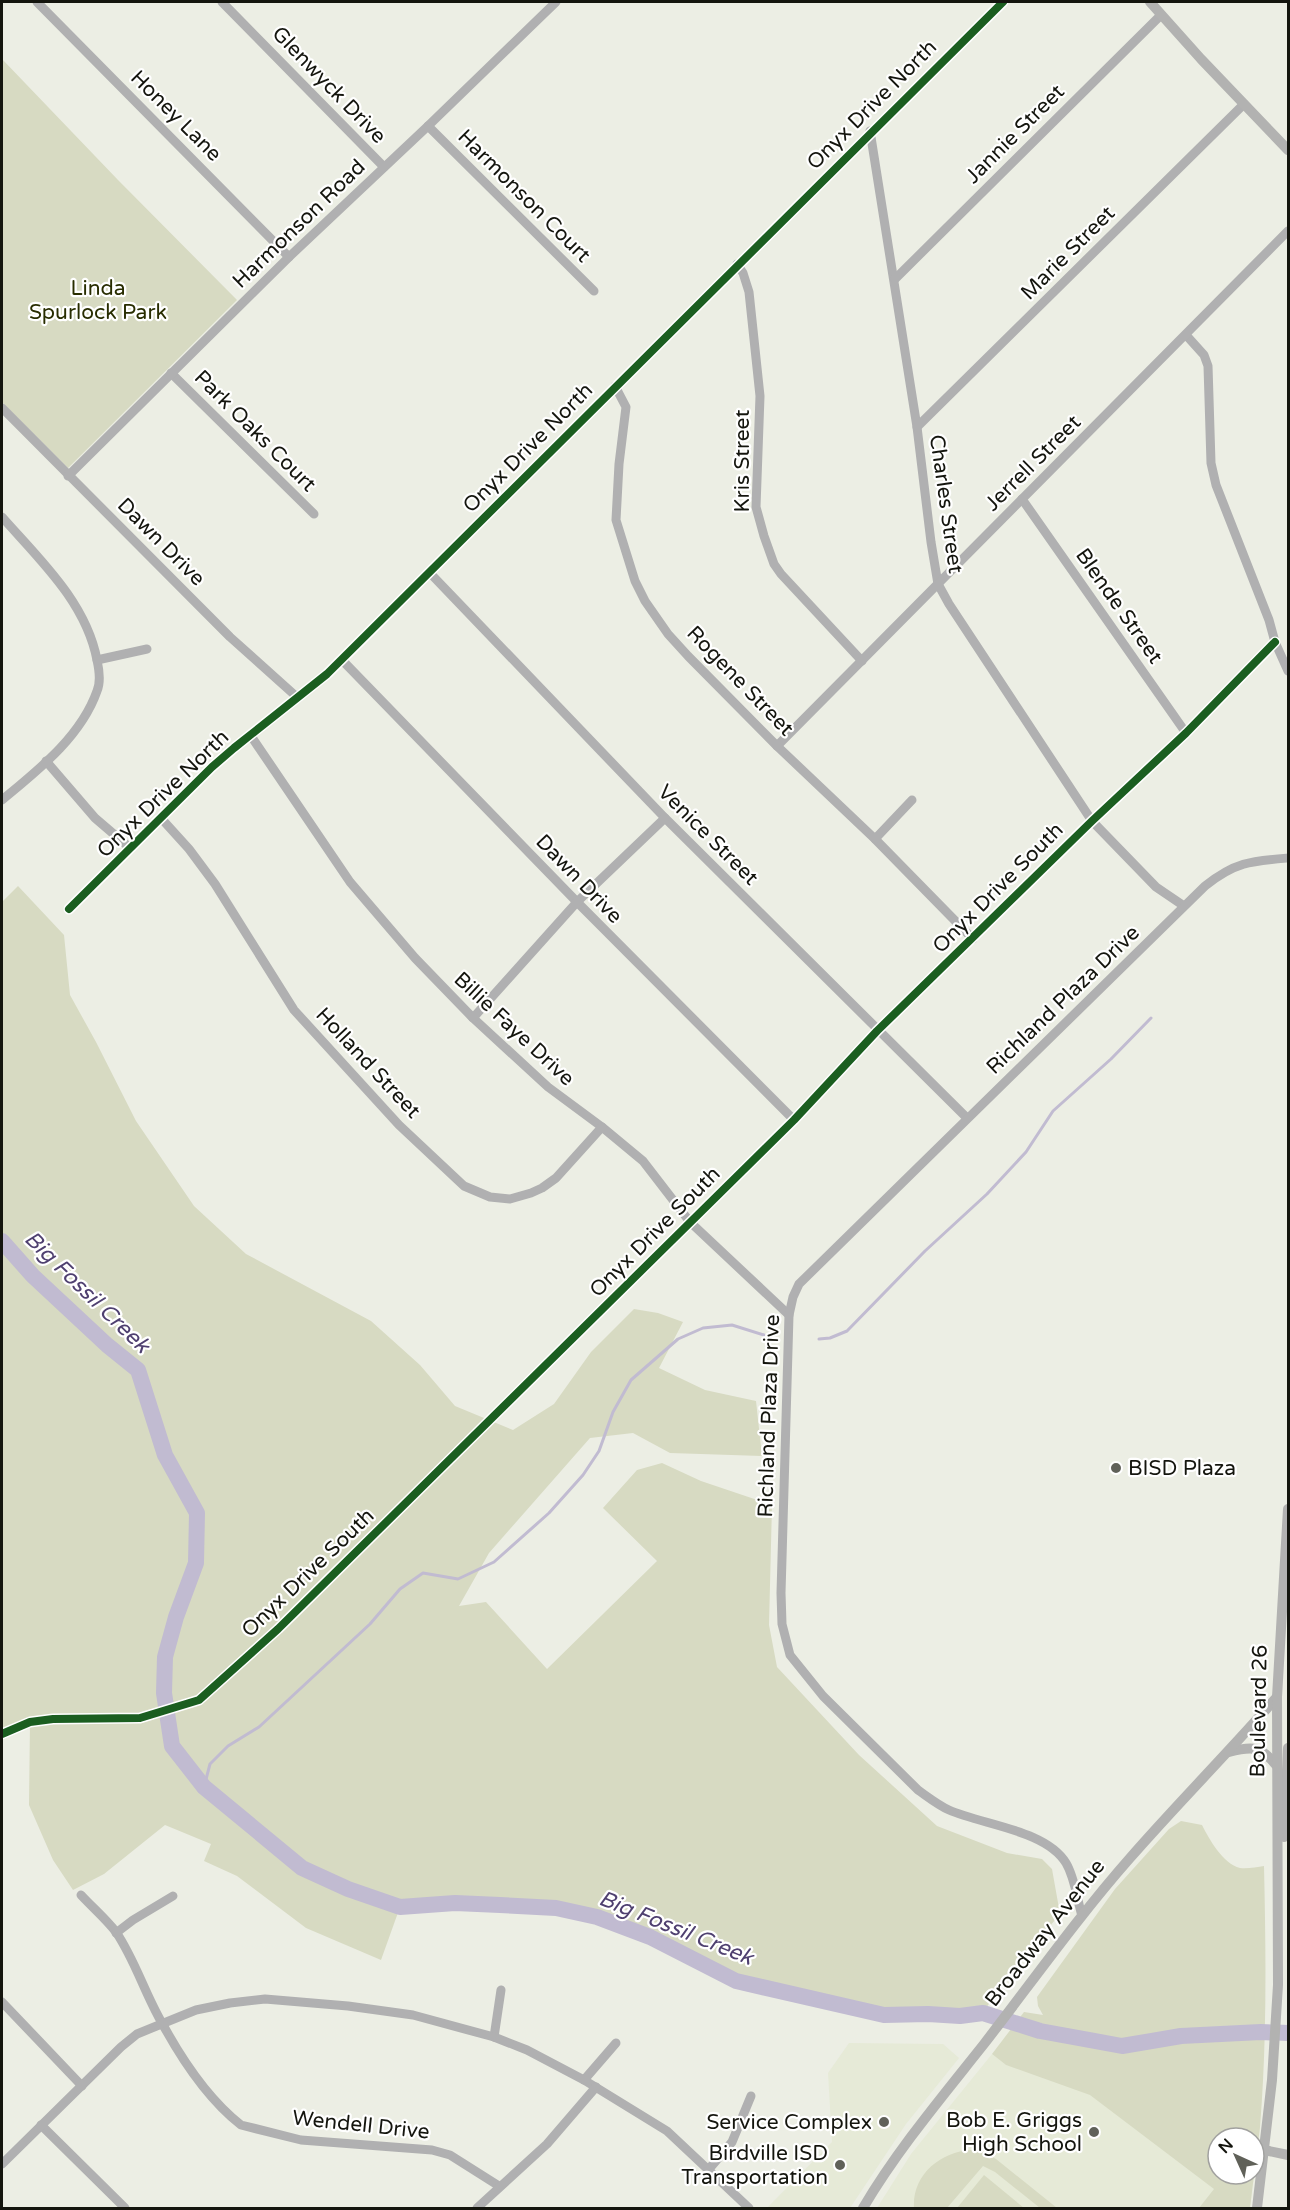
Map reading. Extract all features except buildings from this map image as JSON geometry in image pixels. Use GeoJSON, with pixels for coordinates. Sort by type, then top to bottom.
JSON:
{"type":"FeatureCollection","features":[{"type":"Feature","properties":{"kind":"main road"},"geometry":{"type":"LineString","coordinates":[[1150,2],[1288,150]]}},
{"type":"Feature","properties":{"kind":"main road","name":"Boulevard 26"},"geometry":{"type":"LineString","coordinates":[[1278,1915],[1277,1697],[1288,1509]]}},
{"type":"Feature","properties":{"kind":"main road","name":"Broadway Avenue"},"geometry":{"type":"LineString","coordinates":[[863,2208],[902,2148],[1082,1916],[1129,1859],[1277,1697]]}},
{"type":"Feature","properties":{"kind":"main road"},"geometry":{"type":"LineString","coordinates":[[1229,1752],[1251,1748],[1260,1749],[1267,1753],[1276,1765]]}},
{"type":"Feature","properties":{"kind":"main road"},"geometry":{"type":"LineString","coordinates":[[1266,2132],[1278,1984],[1278,1915],[1288,1748]]}},
{"type":"Feature","properties":{"kind":"main road"},"geometry":{"type":"LineString","coordinates":[[1266,2150],[1288,2155]]}},
{"type":"Feature","properties":{"kind":"main road"},"geometry":{"type":"LineString","coordinates":[[1257,2208],[1260,2186]]}},
{"type":"Feature","properties":{"kind":"street","name":"Honey Lane"},"geometry":{"type":"LineString","coordinates":[[37,2],[289,257]]}},
{"type":"Feature","properties":{"kind":"street","name":"Glenwyck Drive"},"geometry":{"type":"LineString","coordinates":[[222,2],[384,167]]}},
{"type":"Feature","properties":{"kind":"street","name":"Harmonson Road"},"geometry":{"type":"LineString","coordinates":[[68,476],[289,257],[556,2]]}},
{"type":"Feature","properties":{"kind":"street","name":"Onyx Drive North"},"geometry":{"type":"LineString","coordinates":[[69,909],[160,817],[234,748],[298,698],[341,659],[870,131],[1003,2]]}},
{"type":"Feature","properties":{"kind":"street","name":"Jannie Street"},"geometry":{"type":"LineString","coordinates":[[895,279],[1161,15]]}},
{"type":"Feature","properties":{"kind":"street","name":"Marie Street"},"geometry":{"type":"LineString","coordinates":[[917,427],[1244,104]]}},
{"type":"Feature","properties":{"kind":"street","name":"Harmonson Court"},"geometry":{"type":"LineString","coordinates":[[428,126],[594,291]]}},
{"type":"Feature","properties":{"kind":"street","name":"Charles Street"},"geometry":{"type":"LineString","coordinates":[[870,131],[895,279],[938,584],[1092,821],[1156,887],[1184,906]]}},
{"type":"Feature","properties":{"kind":"street","name":"Jerrell Street"},"geometry":{"type":"LineString","coordinates":[[777,746],[1288,231]]}},
{"type":"Feature","properties":{"kind":"street","name":"Kris Street"},"geometry":{"type":"LineString","coordinates":[[737,264],[743,273],[749,292],[760,396],[756,507],[764,536],[774,564],[781,574],[862,661]]}},
{"type":"Feature","properties":{"kind":"street"},"geometry":{"type":"LineString","coordinates":[[1186,335],[1204,355],[1208,366],[1211,463],[1215,485],[1288,671]]}},
{"type":"Feature","properties":{"kind":"street","name":"Park Oaks Court"},"geometry":{"type":"LineString","coordinates":[[171,374],[314,514]]}},
{"type":"Feature","properties":{"kind":"street","name":"Rogene Street"},"geometry":{"type":"LineString","coordinates":[[615,386],[626,407],[617,488],[616,520],[635,581],[645,601],[668,634],[777,746],[875,839],[973,939]]}},
{"type":"Feature","properties":{"kind":"street","name":"Dawn Drive"},"geometry":{"type":"LineString","coordinates":[[2,408],[230,637],[298,698]]}},
{"type":"Feature","properties":{"kind":"street","name":"Blende Street"},"geometry":{"type":"LineString","coordinates":[[1022,499],[1186,733]]}},
{"type":"Feature","properties":{"kind":"street"},"geometry":{"type":"LineString","coordinates":[[2,517],[40,560],[81,615],[93,644],[99,671],[98,689],[80,723],[46,761],[2,801]]}},
{"type":"Feature","properties":{"kind":"street","name":"Venice Street"},"geometry":{"type":"LineString","coordinates":[[429,572],[665,818],[968,1118]]}},
{"type":"Feature","properties":{"kind":"street","name":"Onyx Drive South"},"geometry":{"type":"LineString","coordinates":[[2,1734],[30,1722],[53,1719],[140,1718],[199,1700],[278,1629],[794,1120],[878,1031],[1092,821],[1186,733],[1275,642]]}},
{"type":"Feature","properties":{"kind":"street"},"geometry":{"type":"LineString","coordinates":[[97,660],[147,649]]}},
{"type":"Feature","properties":{"kind":"street","name":"Dawn Drive"},"geometry":{"type":"LineString","coordinates":[[341,659],[576,902],[794,1120]]}},
{"type":"Feature","properties":{"kind":"street","name":"Billie Faye Drive"},"geometry":{"type":"LineString","coordinates":[[251,736],[350,882],[415,958],[473,1018],[555,1093],[602,1127],[643,1161],[690,1221],[789,1315]]}},
{"type":"Feature","properties":{"kind":"street"},"geometry":{"type":"LineString","coordinates":[[46,761],[95,818],[130,848]]}},
{"type":"Feature","properties":{"kind":"street"},"geometry":{"type":"LineString","coordinates":[[875,839],[912,800]]}},
{"type":"Feature","properties":{"kind":"street","name":"Holland Street"},"geometry":{"type":"LineString","coordinates":[[160,817],[216,884],[294,1010],[399,1125],[464,1186],[490,1197],[510,1199],[531,1193],[556,1178],[602,1127]]}},
{"type":"Feature","properties":{"kind":"street"},"geometry":{"type":"LineString","coordinates":[[473,1018],[576,902],[665,818]]}},
{"type":"Feature","properties":{"kind":"street","name":"Richland Plaza Drive"},"geometry":{"type":"LineString","coordinates":[[1082,1916],[1067,1864],[1058,1852],[1032,1838],[948,1810],[918,1790],[823,1696],[790,1655],[782,1624],[781,1593],[789,1315],[799,1284],[1184,906],[1223,872],[1251,861],[1288,858]]}},
{"type":"Feature","properties":{"kind":"street","name":"Wendell Drive"},"geometry":{"type":"LineString","coordinates":[[81,1895],[116,1933],[140,1975],[161,2023],[194,2075],[241,2125],[301,2140],[432,2150],[450,2154],[500,2186]]}},
{"type":"Feature","properties":{"kind":"street"},"geometry":{"type":"LineString","coordinates":[[116,1933],[173,1896]]}},
{"type":"Feature","properties":{"kind":"street"},"geometry":{"type":"LineString","coordinates":[[494,2037],[501,1990]]}},
{"type":"Feature","properties":{"kind":"street"},"geometry":{"type":"LineString","coordinates":[[2,2164],[137,2034],[196,2010],[265,1999],[399,2012],[494,2037],[527,2050],[584,2080],[667,2131],[749,2208]]}},
{"type":"Feature","properties":{"kind":"street"},"geometry":{"type":"LineString","coordinates":[[2,2002],[82,2086]]}},
{"type":"Feature","properties":{"kind":"street"},"geometry":{"type":"LineString","coordinates":[[584,2080],[616,2043]]}},
{"type":"Feature","properties":{"kind":"street"},"geometry":{"type":"LineString","coordinates":[[477,2208],[547,2144],[596,2087]]}},
{"type":"Feature","properties":{"kind":"street"},"geometry":{"type":"LineString","coordinates":[[709,2169],[732,2142],[751,2096]]}},
{"type":"Feature","properties":{"kind":"street"},"geometry":{"type":"LineString","coordinates":[[41,2125],[124,2208]]}},
{"type":"Feature","properties":{"kind":"shaded area"},"geometry":{"type":"Polygon","coordinates":[[[849,2043],[943,2044],[959,2058],[906,2124],[850,2208],[767,2208],[832,2142],[828,2073],[849,2043]]]}},
{"type":"Feature","properties":{"kind":"shaded area","name":"Bob E. Griggs High School"},"geometry":{"type":"Polygon","coordinates":[[[992,2054],[1006,2065],[1260,2126],[1206,2126],[1206,2186],[1253,2186],[1250,2208],[877,2208],[911,2154],[992,2054]]]}},
{"type":"Feature","properties":{"kind":"green space","name":"Linda Spurlock Park"},"geometry":{"type":"Polygon","coordinates":[[[2,59],[237,300],[68,468],[2,402],[2,59]]]}},
{"type":"Feature","properties":{"kind":"green space"},"geometry":{"type":"Polygon","coordinates":[[[18,886],[64,935],[70,995],[136,1121],[194,1206],[246,1254],[371,1321],[420,1365],[455,1406],[513,1430],[554,1404],[591,1352],[634,1309],[658,1313],[683,1322],[659,1368],[705,1390],[756,1401],[762,1456],[670,1453],[633,1433],[590,1438],[489,1553],[459,1606],[486,1602],[547,1669],[657,1561],[603,1508],[637,1470],[662,1463],[701,1481],[772,1505],[769,1625],[777,1667],[859,1755],[937,1826],[1007,1853],[1042,1859],[1052,1869],[1060,1914],[1003,1982],[983,2013],[884,2015],[736,1981],[650,1937],[597,1917],[556,1908],[455,1903],[400,1907],[381,1960],[306,1928],[237,1876],[204,1861],[211,1844],[165,1825],[104,1874],[73,1890],[53,1860],[29,1805],[30,1722],[35,1719],[2,1732],[2,902],[18,886]]]}},
{"type":"Feature","properties":{"kind":"green space"},"geometry":{"type":"Polygon","coordinates":[[[1181,1821],[1202,1825],[1217,1850],[1234,1866],[1252,1868],[1264,1866],[1265,2029],[1260,2126],[1206,2126],[1206,2183],[1090,2095],[1006,2065],[992,2054],[1024,2012],[1043,2015],[1038,2006],[1037,1997],[1115,1889],[1169,1829],[1181,1821]]]}},
{"type":"Feature","properties":{"kind":"green space"},"geometry":{"type":"Polygon","coordinates":[[[971,2150],[988,2154],[996,2159],[1057,2208],[1040,2208],[995,2172],[983,2166],[947,2208],[914,2208],[918,2185],[930,2167],[949,2155],[971,2150]]]}},
{"type":"Feature","properties":{"kind":"green space"},"geometry":{"type":"Polygon","coordinates":[[[984,2175],[1024,2208],[957,2208],[984,2175]]]}},
{"type":"Feature","properties":{"kind":"green space"},"geometry":{"type":"Polygon","coordinates":[[[1210,2186],[1253,2186],[1250,2208],[1199,2208],[1214,2189],[1210,2186]]]}},
{"type":"Feature","properties":{"kind":"waterway"},"geometry":{"type":"LineString","coordinates":[[819,1339],[830,1338],[847,1331],[925,1251],[987,1194],[1026,1152],[1053,1111],[1111,1059],[1151,1018]]}},
{"type":"Feature","properties":{"kind":"waterway","name":"Big Fossil Creek"},"geometry":{"type":"LineString","coordinates":[[2,1241],[33,1276],[107,1345],[138,1370],[165,1455],[197,1513],[196,1563],[176,1617],[165,1657],[164,1693],[172,1746],[204,1787],[302,1868],[348,1889],[400,1907],[455,1903],[500,1905],[556,1908],[597,1917],[650,1937],[736,1981],[884,2015],[960,2016],[983,2013],[1040,2031],[1122,2046],[1181,2036],[1288,2033]]}},
{"type":"Feature","properties":{"kind":"waterway"},"geometry":{"type":"LineString","coordinates":[[204,1787],[210,1764],[228,1746],[259,1727],[370,1624],[400,1589],[423,1573],[458,1579],[494,1562],[549,1513],[583,1475],[599,1451],[613,1412],[631,1380],[678,1339],[703,1328],[732,1325],[764,1335]]}},
{"type":"Feature","properties":{"kind":"cycle path"},"geometry":{"type":"LineString","coordinates":[[69,909],[212,767],[327,674],[1003,2]]}},
{"type":"Feature","properties":{"kind":"cycle path"},"geometry":{"type":"LineString","coordinates":[[2,1734],[30,1722],[53,1719],[140,1718],[199,1700],[278,1629],[794,1120],[877,1031],[1092,821],[1186,733],[1275,642]]}},
{"type":"Feature","properties":{"kind":"place","name":"BISD Plaza"},"geometry":{"type":"Point","coordinates":[1116,1468]}},
{"type":"Feature","properties":{"kind":"place","name":"Service Complex"},"geometry":{"type":"Point","coordinates":[884,2122]}},
{"type":"Feature","properties":{"kind":"place","name":"Bob E. Griggs High School"},"geometry":{"type":"Point","coordinates":[1094,2132]}},
{"type":"Feature","properties":{"kind":"place","name":"Birdville ISD Transportation"},"geometry":{"type":"Point","coordinates":[840,2165]}}]}
